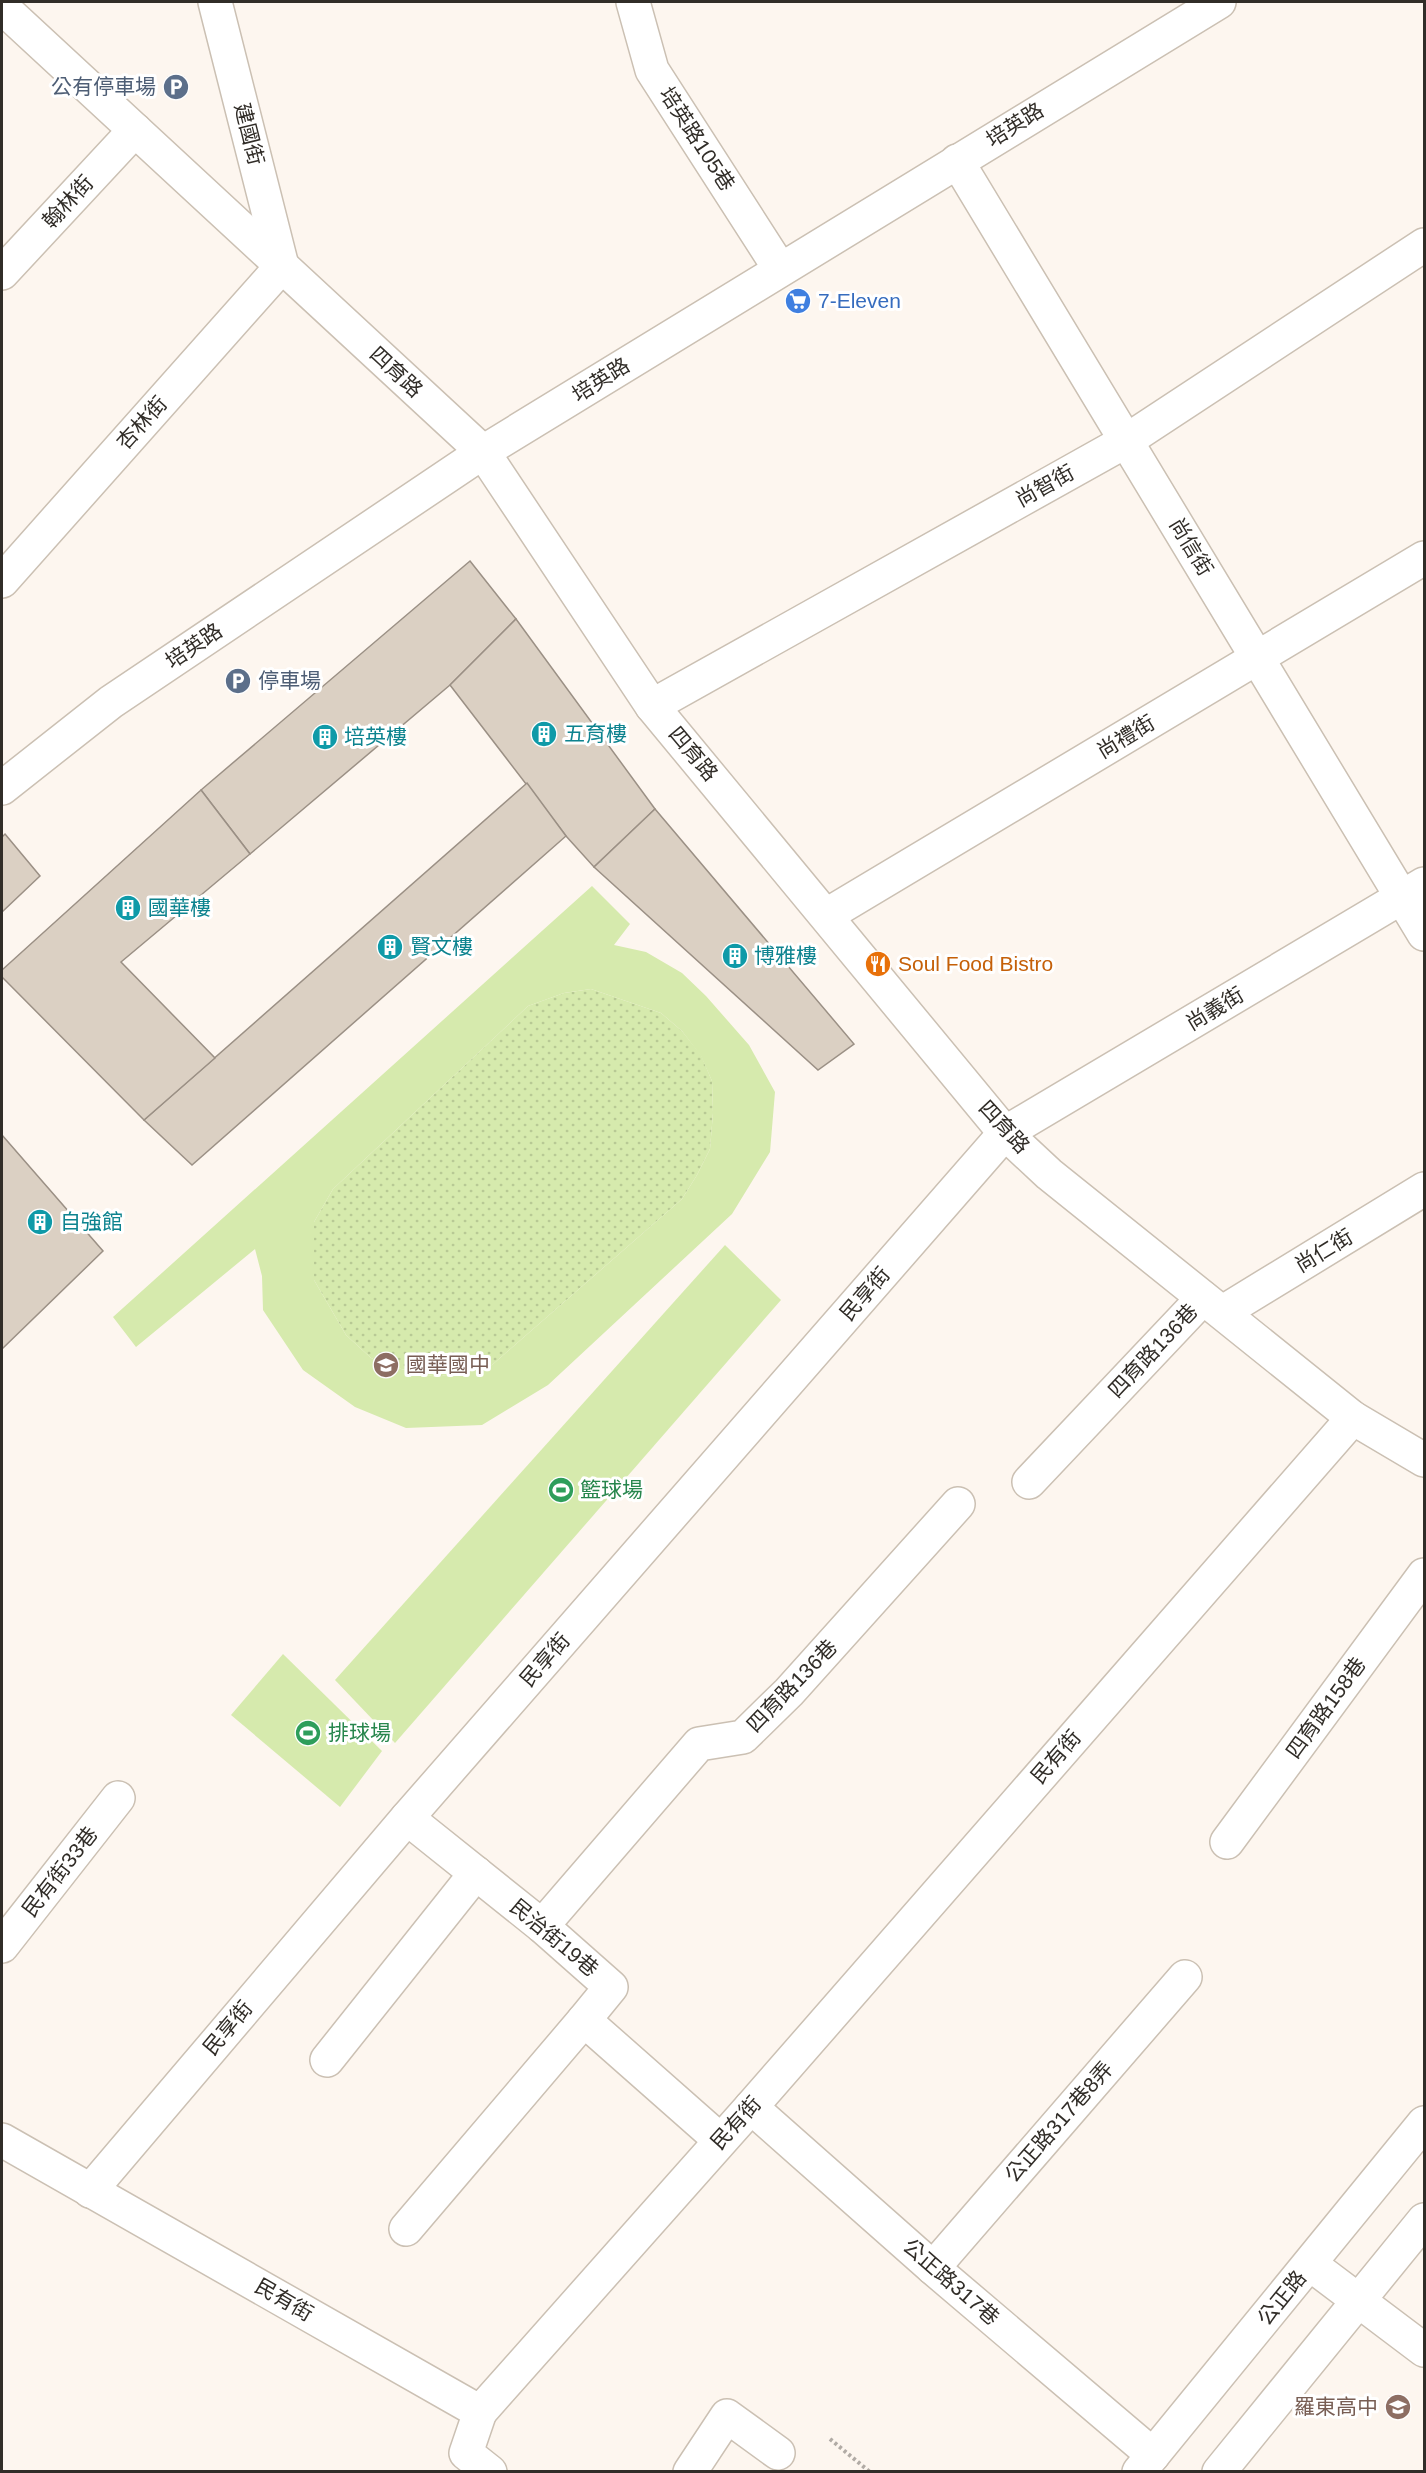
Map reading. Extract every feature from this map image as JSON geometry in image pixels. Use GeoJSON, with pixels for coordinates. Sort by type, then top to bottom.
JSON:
{"type":"FeatureCollection","features":[{"type":"Feature","properties":{"kind":"street","name":"建國街"},"geometry":{"type":"LineString","coordinates":[[216,2],[282,266]]}},
{"type":"Feature","properties":{"kind":"street","name":"培英路105巷"},"geometry":{"type":"LineString","coordinates":[[633,2],[652,70],[780,269]]}},
{"type":"Feature","properties":{"kind":"street","name":"培英路"},"geometry":{"type":"LineString","coordinates":[[2,788],[111,702],[483,452],[957,161],[1175,13],[1220,2]]}},
{"type":"Feature","properties":{"kind":"street","name":"四育路"},"geometry":{"type":"LineString","coordinates":[[2,6],[483,452],[652,706],[1005,1133],[1049,1174],[1353,1418],[1425,1460]]}},
{"type":"Feature","properties":{"kind":"street","name":"翰林街"},"geometry":{"type":"LineString","coordinates":[[2,273],[135,130]]}},
{"type":"Feature","properties":{"kind":"street","name":"尚信街"},"geometry":{"type":"LineString","coordinates":[[957,161],[1258,658],[1413,890],[1425,934]]}},
{"type":"Feature","properties":{"kind":"street","name":"尚智街"},"geometry":{"type":"LineString","coordinates":[[652,706],[1126,441],[1425,245]]}},
{"type":"Feature","properties":{"kind":"street","name":"杏林街"},"geometry":{"type":"LineString","coordinates":[[2,581],[282,266]]}},
{"type":"Feature","properties":{"kind":"street","name":"尚禮街"},"geometry":{"type":"LineString","coordinates":[[827,915],[1425,558]]}},
{"type":"Feature","properties":{"kind":"street","name":"尚義街"},"geometry":{"type":"LineString","coordinates":[[1005,1133],[1413,890]]}},
{"type":"Feature","properties":{"kind":"street","name":"民享街"},"geometry":{"type":"LineString","coordinates":[[90,2191],[406,1818],[1005,1133]]}},
{"type":"Feature","properties":{"kind":"street","name":"尚仁街"},"geometry":{"type":"LineString","coordinates":[[1213,1305],[1425,1190]]}},
{"type":"Feature","properties":{"kind":"street","name":"四育路136巷"},"geometry":{"type":"LineString","coordinates":[[1029,1482],[1213,1305]]}},
{"type":"Feature","properties":{"kind":"street","name":"民有街"},"geometry":{"type":"LineString","coordinates":[[2,2140],[480,2412],[751,2107],[1353,1418]]}},
{"type":"Feature","properties":{"kind":"street","name":"四育路136巷"},"geometry":{"type":"LineString","coordinates":[[543,1926],[699,1744],[743,1737],[789,1692],[958,1504]]}},
{"type":"Feature","properties":{"kind":"street","name":"四育路158巷"},"geometry":{"type":"LineString","coordinates":[[1227,1842],[1425,1575]]}},
{"type":"Feature","properties":{"kind":"street","name":"民有街33巷"},"geometry":{"type":"LineString","coordinates":[[2,1946],[118,1798]]}},
{"type":"Feature","properties":{"kind":"street","name":"民治街19巷"},"geometry":{"type":"LineString","coordinates":[[406,1818],[543,1926],[611,1987],[584,2020]]}},
{"type":"Feature","properties":{"kind":"street"},"geometry":{"type":"LineString","coordinates":[[327,2060],[476,1873]]}},
{"type":"Feature","properties":{"kind":"street","name":"公正路317巷8弄"},"geometry":{"type":"LineString","coordinates":[[933,2268],[1185,1977]]}},
{"type":"Feature","properties":{"kind":"street"},"geometry":{"type":"LineString","coordinates":[[406,2229],[584,2020],[720,2140]]}},
{"type":"Feature","properties":{"kind":"street","name":"公正路317巷"},"geometry":{"type":"LineString","coordinates":[[751,2107],[933,2268],[1146,2463]]}},
{"type":"Feature","properties":{"kind":"street","name":"公正路"},"geometry":{"type":"LineString","coordinates":[[1146,2463],[1425,2123]]}},
{"type":"Feature","properties":{"kind":"street"},"geometry":{"type":"LineString","coordinates":[[1219,2472],[1425,2220]]}},
{"type":"Feature","properties":{"kind":"street"},"geometry":{"type":"LineString","coordinates":[[1310,2264],[1425,2350]]}},
{"type":"Feature","properties":{"kind":"street"},"geometry":{"type":"LineString","coordinates":[[480,2412],[466,2453],[490,2472]]}},
{"type":"Feature","properties":{"kind":"street"},"geometry":{"type":"LineString","coordinates":[[690,2472],[727,2416],[778,2453]]}},
{"type":"Feature","properties":{"kind":"path"},"geometry":{"type":"LineString","coordinates":[[830,2439],[870,2472]]}},
{"type":"Feature","properties":{"kind":"green space"},"geometry":{"type":"Polygon","coordinates":[[[592,886],[630,924],[614,945],[646,952],[682,973],[706,996],[749,1045],[775,1092],[770,1152],[732,1214],[548,1385],[482,1425],[406,1428],[355,1407],[303,1370],[263,1310],[262,1276],[255,1249],[136,1347],[113,1317],[592,886]],[[591,989],[564,993],[528,1006],[333,1189],[314,1222],[314,1280],[346,1335],[371,1358],[401,1369],[437,1377],[492,1365],[682,1199],[710,1149],[713,1113],[712,1081],[701,1056],[682,1031],[661,1013],[591,989]]]}},
{"type":"Feature","properties":{"kind":"green space"},"geometry":{"type":"Polygon","coordinates":[[[591,989],[661,1013],[682,1031],[701,1055],[712,1081],[713,1113],[710,1149],[697,1175],[682,1199],[492,1365],[437,1377],[401,1369],[371,1358],[346,1335],[314,1280],[314,1222],[333,1189],[528,1006],[564,993],[591,989]]]}},
{"type":"Feature","properties":{"kind":"green space","name":"籃球場"},"geometry":{"type":"Polygon","coordinates":[[[725,1245],[781,1300],[395,1743],[335,1680],[725,1245]]]}},
{"type":"Feature","properties":{"kind":"green space","name":"排球場"},"geometry":{"type":"Polygon","coordinates":[[[283,1654],[382,1751],[340,1807],[231,1715],[283,1654]]]}},
{"type":"Feature","properties":{"kind":"building","name":"培英樓"},"geometry":{"type":"Polygon","coordinates":[[[470,561],[516,619],[450,685],[250,854],[201,790],[470,561]]]}},
{"type":"Feature","properties":{"kind":"building","name":"五育樓"},"geometry":{"type":"Polygon","coordinates":[[[516,619],[655,809],[594,867],[566,836],[450,685],[516,619]]]}},
{"type":"Feature","properties":{"kind":"building","name":"賢文樓"},"geometry":{"type":"Polygon","coordinates":[[[527,783],[566,836],[192,1165],[144,1120],[527,783]]]}},
{"type":"Feature","properties":{"kind":"building","name":"國華樓"},"geometry":{"type":"Polygon","coordinates":[[[201,790],[250,854],[121,962],[215,1058],[144,1120],[2,977],[2,970],[201,790]]]}},
{"type":"Feature","properties":{"kind":"building","name":"博雅樓"},"geometry":{"type":"Polygon","coordinates":[[[655,809],[854,1044],[818,1070],[594,867],[655,809]]]}},
{"type":"Feature","properties":{"kind":"building"},"geometry":{"type":"Polygon","coordinates":[[[5,834],[40,876],[2,912],[2,837],[5,834]]]}},
{"type":"Feature","properties":{"kind":"building","name":"自強館"},"geometry":{"type":"Polygon","coordinates":[[[2,1135],[103,1251],[2,1349],[2,1135]]]}},
{"type":"Feature","properties":{"kind":"place","name":"公有停車場"},"geometry":{"type":"Point","coordinates":[176,87]}},
{"type":"Feature","properties":{"kind":"place","name":"7-Eleven"},"geometry":{"type":"Point","coordinates":[798,301]}},
{"type":"Feature","properties":{"kind":"place","name":"停車場"},"geometry":{"type":"Point","coordinates":[238,681]}},
{"type":"Feature","properties":{"kind":"place","name":"五育樓"},"geometry":{"type":"Point","coordinates":[544,734]}},
{"type":"Feature","properties":{"kind":"place","name":"培英樓"},"geometry":{"type":"Point","coordinates":[325,737]}},
{"type":"Feature","properties":{"kind":"place","name":"國華樓"},"geometry":{"type":"Point","coordinates":[128,908]}},
{"type":"Feature","properties":{"kind":"place","name":"賢文樓"},"geometry":{"type":"Point","coordinates":[390,947]}},
{"type":"Feature","properties":{"kind":"place","name":"博雅樓"},"geometry":{"type":"Point","coordinates":[735,956]}},
{"type":"Feature","properties":{"kind":"place","name":"Soul Food Bistro"},"geometry":{"type":"Point","coordinates":[878,964]}},
{"type":"Feature","properties":{"kind":"place","name":"自強館"},"geometry":{"type":"Point","coordinates":[40,1222]}},
{"type":"Feature","properties":{"kind":"place","name":"國華國中"},"geometry":{"type":"Point","coordinates":[386,1365]}},
{"type":"Feature","properties":{"kind":"place","name":"籃球場"},"geometry":{"type":"Point","coordinates":[561,1490]}},
{"type":"Feature","properties":{"kind":"place","name":"排球場"},"geometry":{"type":"Point","coordinates":[308,1733]}},
{"type":"Feature","properties":{"kind":"place","name":"羅東高中"},"geometry":{"type":"Point","coordinates":[1398,2407]}}]}
